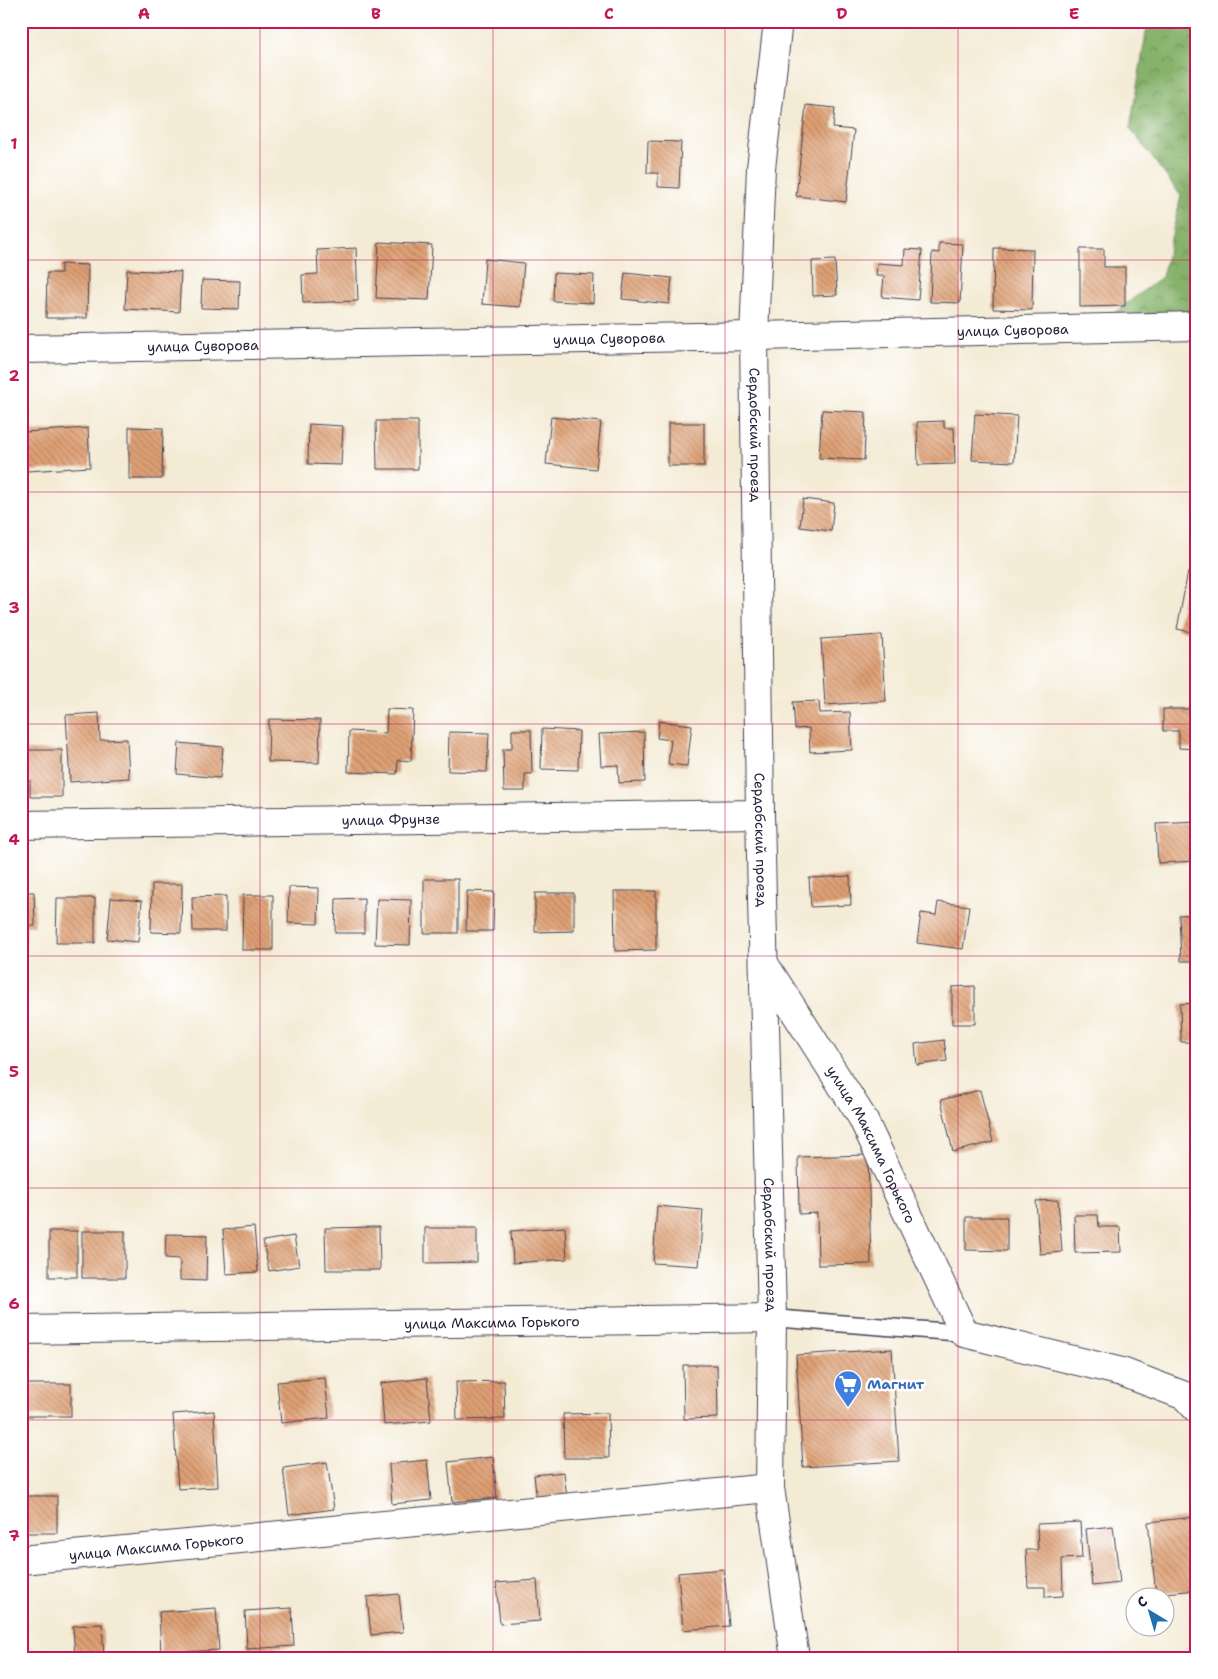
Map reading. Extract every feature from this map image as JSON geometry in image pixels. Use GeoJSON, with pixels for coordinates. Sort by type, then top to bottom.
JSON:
{"type":"FeatureCollection","features":[{"type":"Feature","properties":{"kind":"street","name":"Сердобский проезд"},"geometry":{"type":"LineString","coordinates":[[778,21],[760,168],[754,336],[760,814],[772,1318],[770,1488],[794,1658]]}},
{"type":"Feature","properties":{"kind":"street","name":"улица Суворова"},"geometry":{"type":"LineString","coordinates":[[21,349],[1197,326]]}},
{"type":"Feature","properties":{"kind":"street","name":"улица Фрунзе"},"geometry":{"type":"LineString","coordinates":[[21,825],[760,814]]}},
{"type":"Feature","properties":{"kind":"street","name":"улица Максима Горького"},"geometry":{"type":"LineString","coordinates":[[765,965],[862,1117],[964,1333],[1122,1372],[1185,1396],[1197,1409]]}},
{"type":"Feature","properties":{"kind":"street","name":"улица Максима Горького"},"geometry":{"type":"LineString","coordinates":[[21,1330],[772,1318]]}},
{"type":"Feature","properties":{"kind":"street","name":"улица Максима Горького"},"geometry":{"type":"LineString","coordinates":[[21,1560],[770,1488]]}},
{"type":"Feature","properties":{"kind":"lane","name":"улица Максима Горького"},"geometry":{"type":"LineString","coordinates":[[772,1318],[964,1333]]}},
{"type":"Feature","properties":{"kind":"green space"},"geometry":{"type":"Polygon","coordinates":[[[1148,21],[1197,21],[1197,326],[1091,330],[1162,277],[1181,196],[1130,128],[1148,21]]]}},
{"type":"Feature","properties":{"kind":"building"},"geometry":{"type":"Polygon","coordinates":[[[806,105],[835,108],[833,128],[854,130],[846,202],[796,196],[806,105]]]}},
{"type":"Feature","properties":{"kind":"building"},"geometry":{"type":"Polygon","coordinates":[[[648,141],[681,142],[679,188],[658,187],[658,173],[647,173],[648,141]]]}},
{"type":"Feature","properties":{"kind":"building"},"geometry":{"type":"Polygon","coordinates":[[[379,242],[432,245],[429,300],[376,298],[379,242]]]}},
{"type":"Feature","properties":{"kind":"building"},"geometry":{"type":"Polygon","coordinates":[[[939,243],[963,244],[960,303],[930,302],[932,252],[939,253],[939,243]]]}},
{"type":"Feature","properties":{"kind":"building"},"geometry":{"type":"Polygon","coordinates":[[[356,248],[358,301],[303,303],[302,275],[318,274],[317,250],[356,248]]]}},
{"type":"Feature","properties":{"kind":"building"},"geometry":{"type":"Polygon","coordinates":[[[994,248],[1033,249],[1032,310],[993,309],[994,248]]]}},
{"type":"Feature","properties":{"kind":"building"},"geometry":{"type":"Polygon","coordinates":[[[905,249],[922,250],[918,300],[882,297],[884,276],[876,276],[877,263],[904,265],[905,249]]]}},
{"type":"Feature","properties":{"kind":"building"},"geometry":{"type":"Polygon","coordinates":[[[1080,249],[1104,249],[1104,267],[1125,267],[1125,306],[1080,307],[1080,249]]]}},
{"type":"Feature","properties":{"kind":"building"},"geometry":{"type":"Polygon","coordinates":[[[485,259],[524,263],[520,307],[482,304],[485,259]]]}},
{"type":"Feature","properties":{"kind":"building"},"geometry":{"type":"Polygon","coordinates":[[[835,260],[837,295],[813,296],[812,261],[835,260]]]}},
{"type":"Feature","properties":{"kind":"building"},"geometry":{"type":"Polygon","coordinates":[[[61,264],[88,265],[87,318],[46,318],[47,273],[61,273],[61,264]]]}},
{"type":"Feature","properties":{"kind":"building"},"geometry":{"type":"Polygon","coordinates":[[[127,270],[181,272],[179,312],[125,309],[127,270]]]}},
{"type":"Feature","properties":{"kind":"building"},"geometry":{"type":"Polygon","coordinates":[[[554,273],[594,275],[593,303],[553,301],[554,273]]]}},
{"type":"Feature","properties":{"kind":"building"},"geometry":{"type":"Polygon","coordinates":[[[625,273],[672,278],[669,304],[622,299],[625,273]]]}},
{"type":"Feature","properties":{"kind":"building"},"geometry":{"type":"Polygon","coordinates":[[[202,280],[240,281],[239,309],[201,308],[202,280]]]}},
{"type":"Feature","properties":{"kind":"building"},"geometry":{"type":"Polygon","coordinates":[[[822,410],[866,412],[864,460],[819,458],[822,410]]]}},
{"type":"Feature","properties":{"kind":"building"},"geometry":{"type":"Polygon","coordinates":[[[975,414],[1017,416],[1014,462],[972,460],[975,414]]]}},
{"type":"Feature","properties":{"kind":"building"},"geometry":{"type":"Polygon","coordinates":[[[551,417],[601,422],[596,469],[546,464],[551,417]]]}},
{"type":"Feature","properties":{"kind":"building"},"geometry":{"type":"Polygon","coordinates":[[[376,421],[418,421],[418,469],[377,469],[376,421]]]}},
{"type":"Feature","properties":{"kind":"building"},"geometry":{"type":"Polygon","coordinates":[[[944,421],[944,428],[954,428],[955,464],[918,465],[917,422],[944,421]]]}},
{"type":"Feature","properties":{"kind":"building"},"geometry":{"type":"Polygon","coordinates":[[[668,423],[704,423],[704,466],[668,466],[668,423]]]}},
{"type":"Feature","properties":{"kind":"building"},"geometry":{"type":"Polygon","coordinates":[[[309,424],[343,426],[341,465],[308,464],[309,424]]]}},
{"type":"Feature","properties":{"kind":"building"},"geometry":{"type":"Polygon","coordinates":[[[129,427],[163,428],[162,479],[129,479],[129,427]]]}},
{"type":"Feature","properties":{"kind":"building"},"geometry":{"type":"Polygon","coordinates":[[[88,428],[90,467],[27,471],[25,432],[88,428]]]}},
{"type":"Feature","properties":{"kind":"building"},"geometry":{"type":"Polygon","coordinates":[[[803,499],[834,503],[831,531],[800,527],[803,499]]]}},
{"type":"Feature","properties":{"kind":"building"},"geometry":{"type":"Polygon","coordinates":[[[1188,572],[1197,574],[1197,633],[1177,629],[1188,572]]]}},
{"type":"Feature","properties":{"kind":"building"},"geometry":{"type":"Polygon","coordinates":[[[882,635],[886,701],[825,705],[821,639],[882,635]]]}},
{"type":"Feature","properties":{"kind":"building"},"geometry":{"type":"Polygon","coordinates":[[[819,701],[820,713],[850,712],[852,750],[810,752],[809,728],[795,729],[793,702],[819,701]]]}},
{"type":"Feature","properties":{"kind":"building"},"geometry":{"type":"Polygon","coordinates":[[[387,709],[413,710],[411,761],[398,760],[397,774],[348,772],[349,731],[386,733],[387,709]]]}},
{"type":"Feature","properties":{"kind":"building"},"geometry":{"type":"Polygon","coordinates":[[[1163,709],[1197,709],[1197,749],[1179,748],[1179,731],[1163,731],[1163,709]]]}},
{"type":"Feature","properties":{"kind":"building"},"geometry":{"type":"Polygon","coordinates":[[[99,713],[100,740],[127,739],[129,778],[70,782],[66,715],[99,713]]]}},
{"type":"Feature","properties":{"kind":"building"},"geometry":{"type":"Polygon","coordinates":[[[269,719],[320,720],[319,763],[268,762],[269,719]]]}},
{"type":"Feature","properties":{"kind":"building"},"geometry":{"type":"Polygon","coordinates":[[[659,721],[692,725],[687,766],[668,764],[671,740],[657,738],[659,721]]]}},
{"type":"Feature","properties":{"kind":"building"},"geometry":{"type":"Polygon","coordinates":[[[542,729],[579,731],[578,770],[541,769],[542,729]]]}},
{"type":"Feature","properties":{"kind":"building"},"geometry":{"type":"Polygon","coordinates":[[[512,730],[531,730],[532,774],[525,774],[525,791],[504,791],[503,749],[512,749],[512,730]]]}},
{"type":"Feature","properties":{"kind":"building"},"geometry":{"type":"Polygon","coordinates":[[[449,732],[489,733],[487,772],[448,771],[449,732]]]}},
{"type":"Feature","properties":{"kind":"building"},"geometry":{"type":"Polygon","coordinates":[[[644,732],[645,782],[619,783],[618,765],[601,766],[599,734],[644,732]]]}},
{"type":"Feature","properties":{"kind":"building"},"geometry":{"type":"Polygon","coordinates":[[[179,743],[223,747],[220,778],[177,774],[179,743]]]}},
{"type":"Feature","properties":{"kind":"building"},"geometry":{"type":"Polygon","coordinates":[[[21,750],[62,750],[62,797],[30,797],[30,780],[21,780],[21,750]]]}},
{"type":"Feature","properties":{"kind":"building"},"geometry":{"type":"Polygon","coordinates":[[[1197,822],[1197,861],[1158,863],[1156,824],[1197,822]]]}},
{"type":"Feature","properties":{"kind":"building"},"geometry":{"type":"Polygon","coordinates":[[[850,876],[851,905],[811,907],[809,878],[850,876]]]}},
{"type":"Feature","properties":{"kind":"building"},"geometry":{"type":"Polygon","coordinates":[[[424,879],[458,879],[458,933],[424,933],[424,879]]]}},
{"type":"Feature","properties":{"kind":"building"},"geometry":{"type":"Polygon","coordinates":[[[152,884],[182,884],[181,933],[151,932],[152,884]]]}},
{"type":"Feature","properties":{"kind":"building"},"geometry":{"type":"Polygon","coordinates":[[[289,887],[319,888],[318,924],[288,923],[289,887]]]}},
{"type":"Feature","properties":{"kind":"building"},"geometry":{"type":"Polygon","coordinates":[[[467,891],[494,892],[493,931],[466,931],[467,891]]]}},
{"type":"Feature","properties":{"kind":"building"},"geometry":{"type":"Polygon","coordinates":[[[614,891],[656,891],[656,950],[615,951],[614,891]]]}},
{"type":"Feature","properties":{"kind":"building"},"geometry":{"type":"Polygon","coordinates":[[[21,892],[34,892],[35,926],[26,926],[26,945],[21,945],[21,892]]]}},
{"type":"Feature","properties":{"kind":"building"},"geometry":{"type":"Polygon","coordinates":[[[535,893],[574,893],[574,931],[535,932],[535,893]]]}},
{"type":"Feature","properties":{"kind":"building"},"geometry":{"type":"Polygon","coordinates":[[[243,895],[273,895],[273,950],[242,950],[243,895]]]}},
{"type":"Feature","properties":{"kind":"building"},"geometry":{"type":"Polygon","coordinates":[[[226,896],[226,931],[193,931],[192,897],[226,896]]]}},
{"type":"Feature","properties":{"kind":"building"},"geometry":{"type":"Polygon","coordinates":[[[57,898],[95,898],[95,943],[56,943],[57,898]]]}},
{"type":"Feature","properties":{"kind":"building"},"geometry":{"type":"Polygon","coordinates":[[[111,898],[142,901],[138,942],[107,939],[111,898]]]}},
{"type":"Feature","properties":{"kind":"building"},"geometry":{"type":"Polygon","coordinates":[[[364,898],[364,933],[335,933],[336,899],[364,898]]]}},
{"type":"Feature","properties":{"kind":"building"},"geometry":{"type":"Polygon","coordinates":[[[377,899],[411,900],[410,945],[375,944],[377,899]]]}},
{"type":"Feature","properties":{"kind":"building"},"geometry":{"type":"Polygon","coordinates":[[[938,902],[969,906],[963,949],[917,943],[921,913],[936,915],[938,902]]]}},
{"type":"Feature","properties":{"kind":"building"},"geometry":{"type":"Polygon","coordinates":[[[1197,914],[1197,961],[1181,961],[1179,915],[1197,914]]]}},
{"type":"Feature","properties":{"kind":"building"},"geometry":{"type":"Polygon","coordinates":[[[975,986],[975,1024],[952,1024],[952,987],[975,986]]]}},
{"type":"Feature","properties":{"kind":"building"},"geometry":{"type":"Polygon","coordinates":[[[1197,1003],[1197,1042],[1181,1042],[1180,1004],[1197,1003]]]}},
{"type":"Feature","properties":{"kind":"building"},"geometry":{"type":"Polygon","coordinates":[[[944,1040],[947,1061],[917,1065],[915,1044],[944,1040]]]}},
{"type":"Feature","properties":{"kind":"building"},"geometry":{"type":"Polygon","coordinates":[[[980,1090],[993,1142],[953,1152],[941,1100],[980,1090]]]}},
{"type":"Feature","properties":{"kind":"building"},"geometry":{"type":"Polygon","coordinates":[[[868,1155],[871,1264],[818,1265],[817,1213],[799,1214],[798,1157],[868,1155]]]}},
{"type":"Feature","properties":{"kind":"building"},"geometry":{"type":"Polygon","coordinates":[[[1058,1200],[1062,1252],[1040,1254],[1036,1201],[1058,1200]]]}},
{"type":"Feature","properties":{"kind":"building"},"geometry":{"type":"Polygon","coordinates":[[[657,1206],[703,1210],[699,1266],[653,1263],[657,1206]]]}},
{"type":"Feature","properties":{"kind":"building"},"geometry":{"type":"Polygon","coordinates":[[[1074,1215],[1098,1215],[1099,1227],[1120,1227],[1121,1252],[1075,1253],[1074,1215]]]}},
{"type":"Feature","properties":{"kind":"building"},"geometry":{"type":"Polygon","coordinates":[[[1197,1216],[1197,1242],[1195,1242],[1193,1217],[1197,1216]]]}},
{"type":"Feature","properties":{"kind":"building"},"geometry":{"type":"Polygon","coordinates":[[[966,1217],[1007,1217],[1007,1251],[966,1250],[966,1217]]]}},
{"type":"Feature","properties":{"kind":"building"},"geometry":{"type":"Polygon","coordinates":[[[254,1227],[258,1272],[226,1274],[223,1230],[254,1227]]]}},
{"type":"Feature","properties":{"kind":"building"},"geometry":{"type":"Polygon","coordinates":[[[379,1227],[380,1270],[326,1270],[325,1228],[379,1227]]]}},
{"type":"Feature","properties":{"kind":"building"},"geometry":{"type":"Polygon","coordinates":[[[565,1227],[567,1259],[513,1263],[511,1231],[565,1227]]]}},
{"type":"Feature","properties":{"kind":"building"},"geometry":{"type":"Polygon","coordinates":[[[425,1228],[477,1228],[477,1262],[425,1263],[425,1228]]]}},
{"type":"Feature","properties":{"kind":"building"},"geometry":{"type":"Polygon","coordinates":[[[49,1231],[77,1231],[77,1277],[49,1277],[49,1231]]]}},
{"type":"Feature","properties":{"kind":"building"},"geometry":{"type":"Polygon","coordinates":[[[82,1231],[125,1231],[125,1278],[82,1278],[82,1231]]]}},
{"type":"Feature","properties":{"kind":"building"},"geometry":{"type":"Polygon","coordinates":[[[166,1234],[207,1235],[206,1281],[180,1280],[180,1259],[165,1258],[166,1234]]]}},
{"type":"Feature","properties":{"kind":"building"},"geometry":{"type":"Polygon","coordinates":[[[294,1236],[299,1266],[269,1271],[263,1241],[294,1236]]]}},
{"type":"Feature","properties":{"kind":"building","name":"Магнит"},"geometry":{"type":"Polygon","coordinates":[[[892,1349],[899,1461],[803,1467],[796,1355],[892,1349]]]}},
{"type":"Feature","properties":{"kind":"building"},"geometry":{"type":"Polygon","coordinates":[[[683,1365],[717,1365],[718,1418],[684,1419],[683,1365]]]}},
{"type":"Feature","properties":{"kind":"building"},"geometry":{"type":"Polygon","coordinates":[[[325,1378],[329,1418],[281,1423],[277,1382],[325,1378]]]}},
{"type":"Feature","properties":{"kind":"building"},"geometry":{"type":"Polygon","coordinates":[[[427,1378],[431,1421],[384,1425],[381,1383],[427,1378]]]}},
{"type":"Feature","properties":{"kind":"building"},"geometry":{"type":"Polygon","coordinates":[[[504,1381],[505,1419],[457,1420],[456,1382],[504,1381]]]}},
{"type":"Feature","properties":{"kind":"building"},"geometry":{"type":"Polygon","coordinates":[[[21,1384],[71,1384],[71,1416],[21,1416],[21,1384]]]}},
{"type":"Feature","properties":{"kind":"building"},"geometry":{"type":"Polygon","coordinates":[[[214,1411],[218,1487],[178,1489],[173,1414],[214,1411]]]}},
{"type":"Feature","properties":{"kind":"building"},"geometry":{"type":"Polygon","coordinates":[[[608,1413],[609,1458],[564,1458],[563,1414],[608,1413]]]}},
{"type":"Feature","properties":{"kind":"building"},"geometry":{"type":"Polygon","coordinates":[[[493,1457],[497,1498],[452,1502],[448,1462],[493,1457]]]}},
{"type":"Feature","properties":{"kind":"building"},"geometry":{"type":"Polygon","coordinates":[[[427,1460],[431,1500],[392,1504],[389,1464],[427,1460]]]}},
{"type":"Feature","properties":{"kind":"building"},"geometry":{"type":"Polygon","coordinates":[[[327,1462],[334,1509],[289,1515],[283,1468],[327,1462]]]}},
{"type":"Feature","properties":{"kind":"building"},"geometry":{"type":"Polygon","coordinates":[[[564,1472],[567,1499],[537,1502],[534,1475],[564,1472]]]}},
{"type":"Feature","properties":{"kind":"building"},"geometry":{"type":"Polygon","coordinates":[[[21,1496],[57,1496],[57,1533],[21,1533],[21,1496]]]}},
{"type":"Feature","properties":{"kind":"building"},"geometry":{"type":"Polygon","coordinates":[[[1194,1517],[1197,1540],[1197,1590],[1176,1592],[1176,1586],[1155,1586],[1148,1522],[1194,1517]]]}},
{"type":"Feature","properties":{"kind":"building"},"geometry":{"type":"Polygon","coordinates":[[[1080,1522],[1082,1558],[1062,1559],[1063,1596],[1045,1597],[1045,1587],[1028,1587],[1026,1550],[1038,1550],[1037,1524],[1080,1522]]]}},
{"type":"Feature","properties":{"kind":"building"},"geometry":{"type":"Polygon","coordinates":[[[1113,1526],[1120,1583],[1092,1586],[1086,1529],[1113,1526]]]}},
{"type":"Feature","properties":{"kind":"building"},"geometry":{"type":"Polygon","coordinates":[[[724,1569],[729,1626],[683,1630],[678,1573],[724,1569]]]}},
{"type":"Feature","properties":{"kind":"building"},"geometry":{"type":"Polygon","coordinates":[[[537,1580],[540,1621],[500,1624],[496,1583],[537,1580]]]}},
{"type":"Feature","properties":{"kind":"building"},"geometry":{"type":"Polygon","coordinates":[[[399,1594],[403,1632],[371,1635],[367,1597],[399,1594]]]}},
{"type":"Feature","properties":{"kind":"building"},"geometry":{"type":"Polygon","coordinates":[[[216,1608],[219,1650],[161,1653],[159,1612],[216,1608]]]}},
{"type":"Feature","properties":{"kind":"building"},"geometry":{"type":"Polygon","coordinates":[[[292,1608],[294,1646],[247,1649],[245,1611],[292,1608]]]}},
{"type":"Feature","properties":{"kind":"building"},"geometry":{"type":"Polygon","coordinates":[[[102,1624],[104,1658],[75,1658],[73,1626],[102,1624]]]}},
{"type":"Feature","properties":{"kind":"place","name":"Магнит"},"geometry":{"type":"Point","coordinates":[848,1408]}}]}
